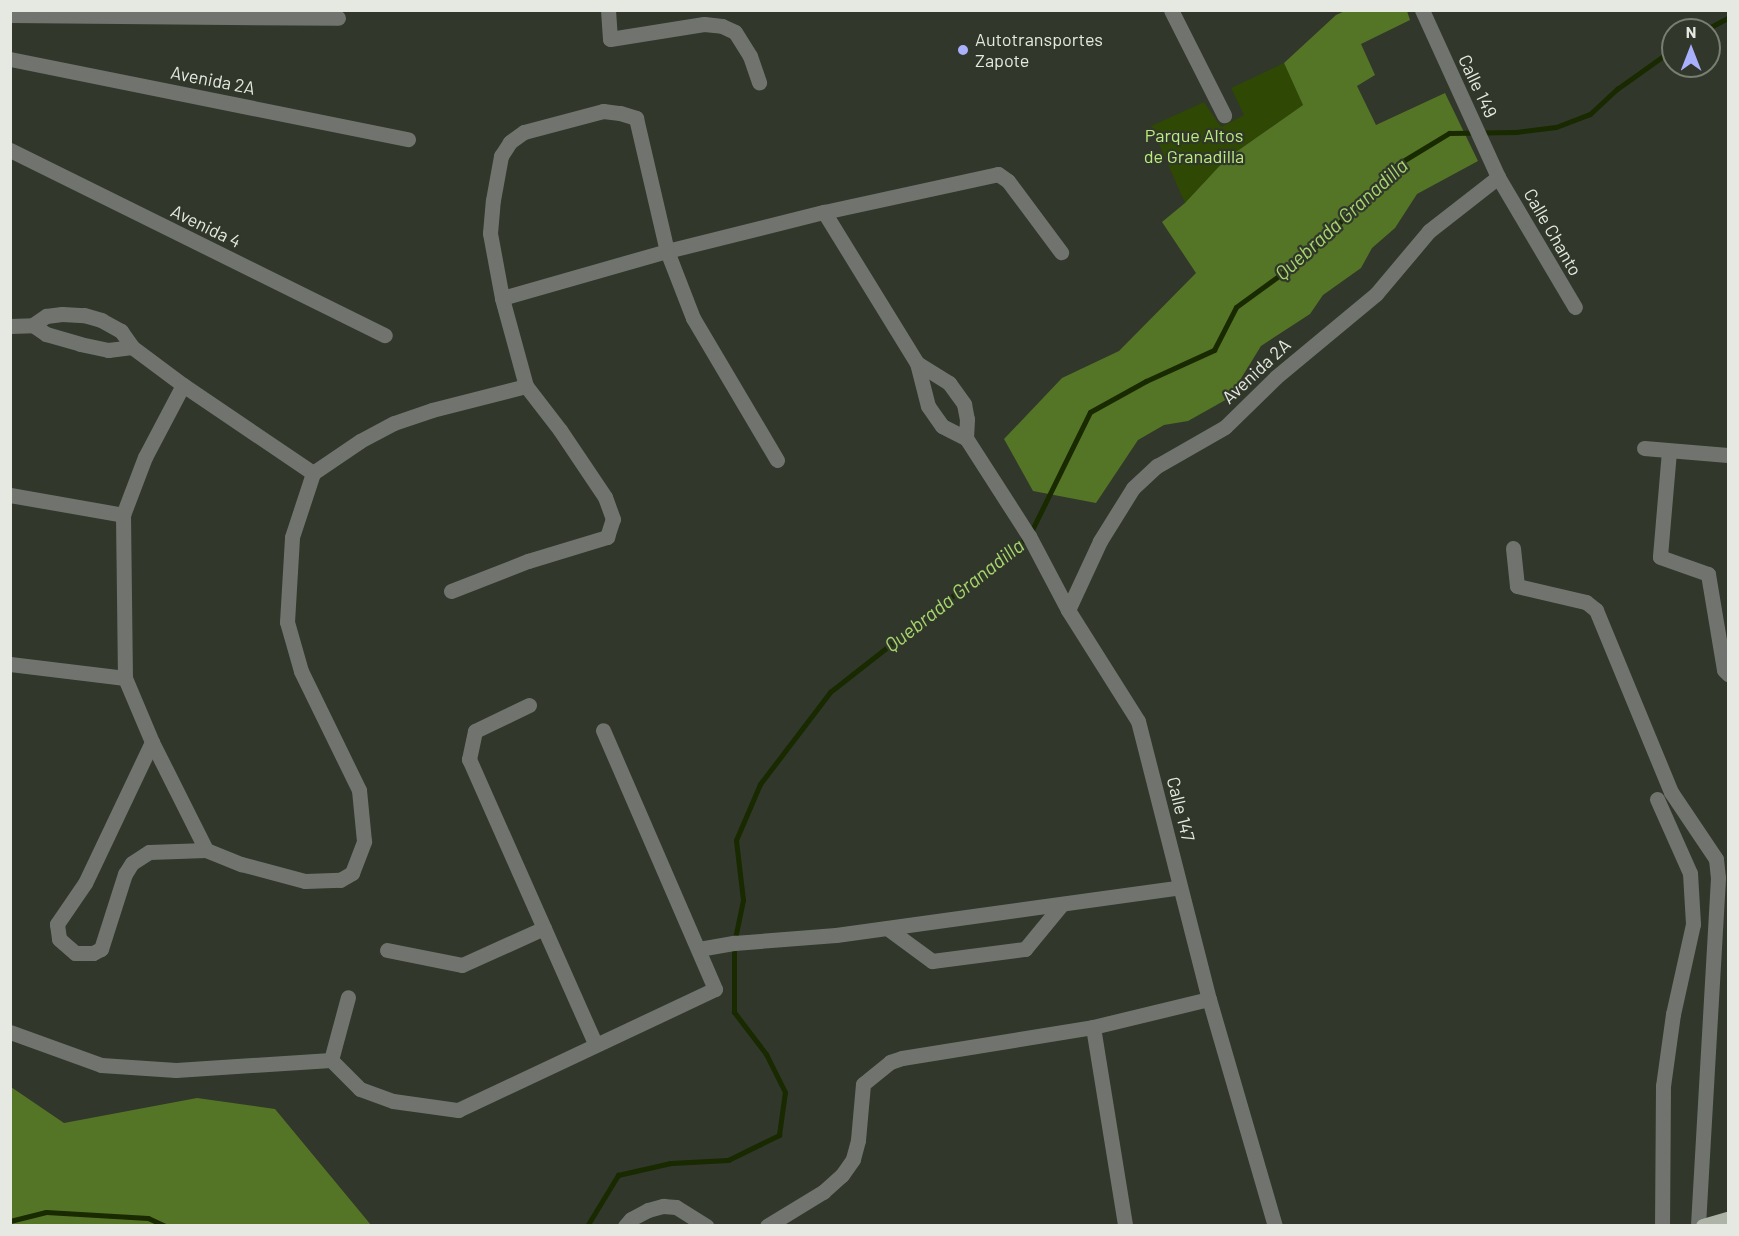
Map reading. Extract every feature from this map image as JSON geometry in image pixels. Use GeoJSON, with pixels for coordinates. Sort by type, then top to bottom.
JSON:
{"type":"FeatureCollection","features":[{"type":"Feature","properties":{"kind":"main road"},"geometry":{"type":"LineString","coordinates":[[1703,1226],[1728,1219]]}},
{"type":"Feature","properties":{"kind":"street"},"geometry":{"type":"LineString","coordinates":[[608,10],[610,39],[704,24],[722,26],[735,32],[750,56],[759,82]]}},
{"type":"Feature","properties":{"kind":"street"},"geometry":{"type":"LineString","coordinates":[[1171,10],[1224,115]]}},
{"type":"Feature","properties":{"kind":"street","name":"Calle 149"},"geometry":{"type":"LineString","coordinates":[[1422,10],[1498,177]]}},
{"type":"Feature","properties":{"kind":"street"},"geometry":{"type":"LineString","coordinates":[[10,15],[338,18]]}},
{"type":"Feature","properties":{"kind":"street","name":"Avenida 2A"},"geometry":{"type":"LineString","coordinates":[[10,59],[408,139]]}},
{"type":"Feature","properties":{"kind":"street"},"geometry":{"type":"LineString","coordinates":[[451,591],[528,561],[607,537],[613,519],[605,497],[560,430],[526,386],[502,298],[490,233],[493,200],[501,156],[510,142],[524,132],[603,111],[636,118],[667,251],[693,318],[777,460]]}},
{"type":"Feature","properties":{"kind":"street","name":"Avenida 4"},"geometry":{"type":"LineString","coordinates":[[10,150],[386,335]]}},
{"type":"Feature","properties":{"kind":"street"},"geometry":{"type":"LineString","coordinates":[[502,298],[667,251],[824,212],[998,174],[1008,181],[1061,252]]}},
{"type":"Feature","properties":{"kind":"street","name":"Calle Chanto"},"geometry":{"type":"LineString","coordinates":[[1498,177],[1575,307]]}},
{"type":"Feature","properties":{"kind":"street","name":"Avenida 2A"},"geometry":{"type":"LineString","coordinates":[[1068,610],[1100,541],[1133,488],[1157,466],[1225,427],[1276,377],[1376,294],[1429,231],[1498,177]]}},
{"type":"Feature","properties":{"kind":"street"},"geometry":{"type":"LineString","coordinates":[[824,212],[917,363],[928,406],[942,426],[966,438],[967,419],[964,404],[949,383],[917,363]]}},
{"type":"Feature","properties":{"kind":"street"},"geometry":{"type":"LineString","coordinates":[[10,326],[33,325],[46,316],[84,315],[121,331],[132,347],[183,385],[313,473]]}},
{"type":"Feature","properties":{"kind":"street"},"geometry":{"type":"LineString","coordinates":[[33,325],[45,334],[80,344],[108,350],[132,347]]}},
{"type":"Feature","properties":{"kind":"street"},"geometry":{"type":"LineString","coordinates":[[183,385],[145,457],[123,515],[125,678],[152,742],[206,850]]}},
{"type":"Feature","properties":{"kind":"street"},"geometry":{"type":"LineString","coordinates":[[152,742],[85,883],[57,924],[59,939],[75,953],[97,952],[106,936],[125,874],[132,863],[149,852],[206,850],[241,864],[305,881],[340,880],[352,873],[364,841],[359,790],[301,671],[287,622],[292,537],[313,473],[360,441],[393,423],[526,386]]}},
{"type":"Feature","properties":{"kind":"street","name":"Calle 147"},"geometry":{"type":"LineString","coordinates":[[966,438],[1029,536],[1068,610],[1138,721],[1209,999],[1275,1226]]}},
{"type":"Feature","properties":{"kind":"street"},"geometry":{"type":"LineString","coordinates":[[1644,448],[1728,456]]}},
{"type":"Feature","properties":{"kind":"street"},"geometry":{"type":"LineString","coordinates":[[1669,450],[1659,557],[1708,574],[1724,670],[1728,674]]}},
{"type":"Feature","properties":{"kind":"street"},"geometry":{"type":"LineString","coordinates":[[10,495],[123,515]]}},
{"type":"Feature","properties":{"kind":"street"},"geometry":{"type":"LineString","coordinates":[[1513,548],[1517,586],[1586,602],[1596,610],[1671,792],[1716,859],[1718,878],[1698,1226]]}},
{"type":"Feature","properties":{"kind":"street"},"geometry":{"type":"LineString","coordinates":[[10,664],[125,678]]}},
{"type":"Feature","properties":{"kind":"street"},"geometry":{"type":"LineString","coordinates":[[529,705],[475,731],[469,759],[596,1043]]}},
{"type":"Feature","properties":{"kind":"street"},"geometry":{"type":"LineString","coordinates":[[10,1032],[101,1065],[176,1070],[331,1060],[360,1089],[393,1101],[458,1110],[596,1043],[715,989],[603,730]]}},
{"type":"Feature","properties":{"kind":"street"},"geometry":{"type":"LineString","coordinates":[[1657,799],[1690,873],[1693,924],[1673,1014],[1663,1086],[1662,1226]]}},
{"type":"Feature","properties":{"kind":"street"},"geometry":{"type":"LineString","coordinates":[[699,949],[887,928],[1180,887]]}},
{"type":"Feature","properties":{"kind":"street"},"geometry":{"type":"LineString","coordinates":[[887,928],[932,962],[1013,951],[1025,949],[1062,904]]}},
{"type":"Feature","properties":{"kind":"street"},"geometry":{"type":"LineString","coordinates":[[387,950],[462,965],[544,928]]}},
{"type":"Feature","properties":{"kind":"street"},"geometry":{"type":"LineString","coordinates":[[331,1060],[348,997]]}},
{"type":"Feature","properties":{"kind":"street"},"geometry":{"type":"LineString","coordinates":[[767,1226],[823,1192],[842,1175],[853,1159],[858,1140],[861,1090],[868,1078],[878,1069],[903,1058],[1093,1027],[1209,999]]}},
{"type":"Feature","properties":{"kind":"street"},"geometry":{"type":"LineString","coordinates":[[1093,1027],[1125,1225]]}},
{"type":"Feature","properties":{"kind":"street"},"geometry":{"type":"LineString","coordinates":[[625,1226],[631,1219],[648,1210],[663,1206],[676,1207],[706,1226]]}},
{"type":"Feature","properties":{"kind":"green space"},"geometry":{"type":"Polygon","coordinates":[[[1345,11],[1407,11],[1410,20],[1361,44],[1375,75],[1357,86],[1376,125],[1445,93],[1478,161],[1417,194],[1395,228],[1372,248],[1361,268],[1323,295],[1310,314],[1261,346],[1229,398],[1188,421],[1164,425],[1138,440],[1096,503],[1033,491],[1004,439],[1062,378],[1119,351],[1196,273],[1162,222],[1185,203],[1226,159],[1303,105],[1284,63],[1336,15],[1345,11]]]}},
{"type":"Feature","properties":{"kind":"green space","name":"Parque Altos de Granadilla"},"geometry":{"type":"Polygon","coordinates":[[[1284,63],[1303,105],[1226,159],[1185,203],[1151,126],[1204,102],[1221,127],[1244,115],[1231,88],[1284,63]]]}},
{"type":"Feature","properties":{"kind":"green space"},"geometry":{"type":"Polygon","coordinates":[[[11,1087],[64,1123],[197,1098],[275,1109],[371,1225],[11,1225],[11,1087]]]}},
{"type":"Feature","properties":{"kind":"waterway","name":"Quebrada Granadilla"},"geometry":{"type":"LineString","coordinates":[[1721,22],[1728,18]]}},
{"type":"Feature","properties":{"kind":"waterway","name":"Quebrada Granadilla"},"geometry":{"type":"LineString","coordinates":[[587,1226],[618,1175],[671,1163],[728,1160],[779,1135],[785,1092],[766,1054],[734,1012],[734,943],[743,900],[736,840],[760,784],[830,692],[1029,536],[1090,412],[1146,381],[1214,350],[1236,307],[1306,256],[1398,164],[1449,133],[1516,132],[1556,127],[1590,114],[1617,89],[1661,58]]}},
{"type":"Feature","properties":{"kind":"waterway","name":"Quebrada Granadilla"},"geometry":{"type":"LineString","coordinates":[[10,1221],[46,1212],[148,1218],[165,1226]]}},
{"type":"Feature","properties":{"kind":"place","name":"Autotransportes Zapote"},"geometry":{"type":"Point","coordinates":[963,50]}}]}
